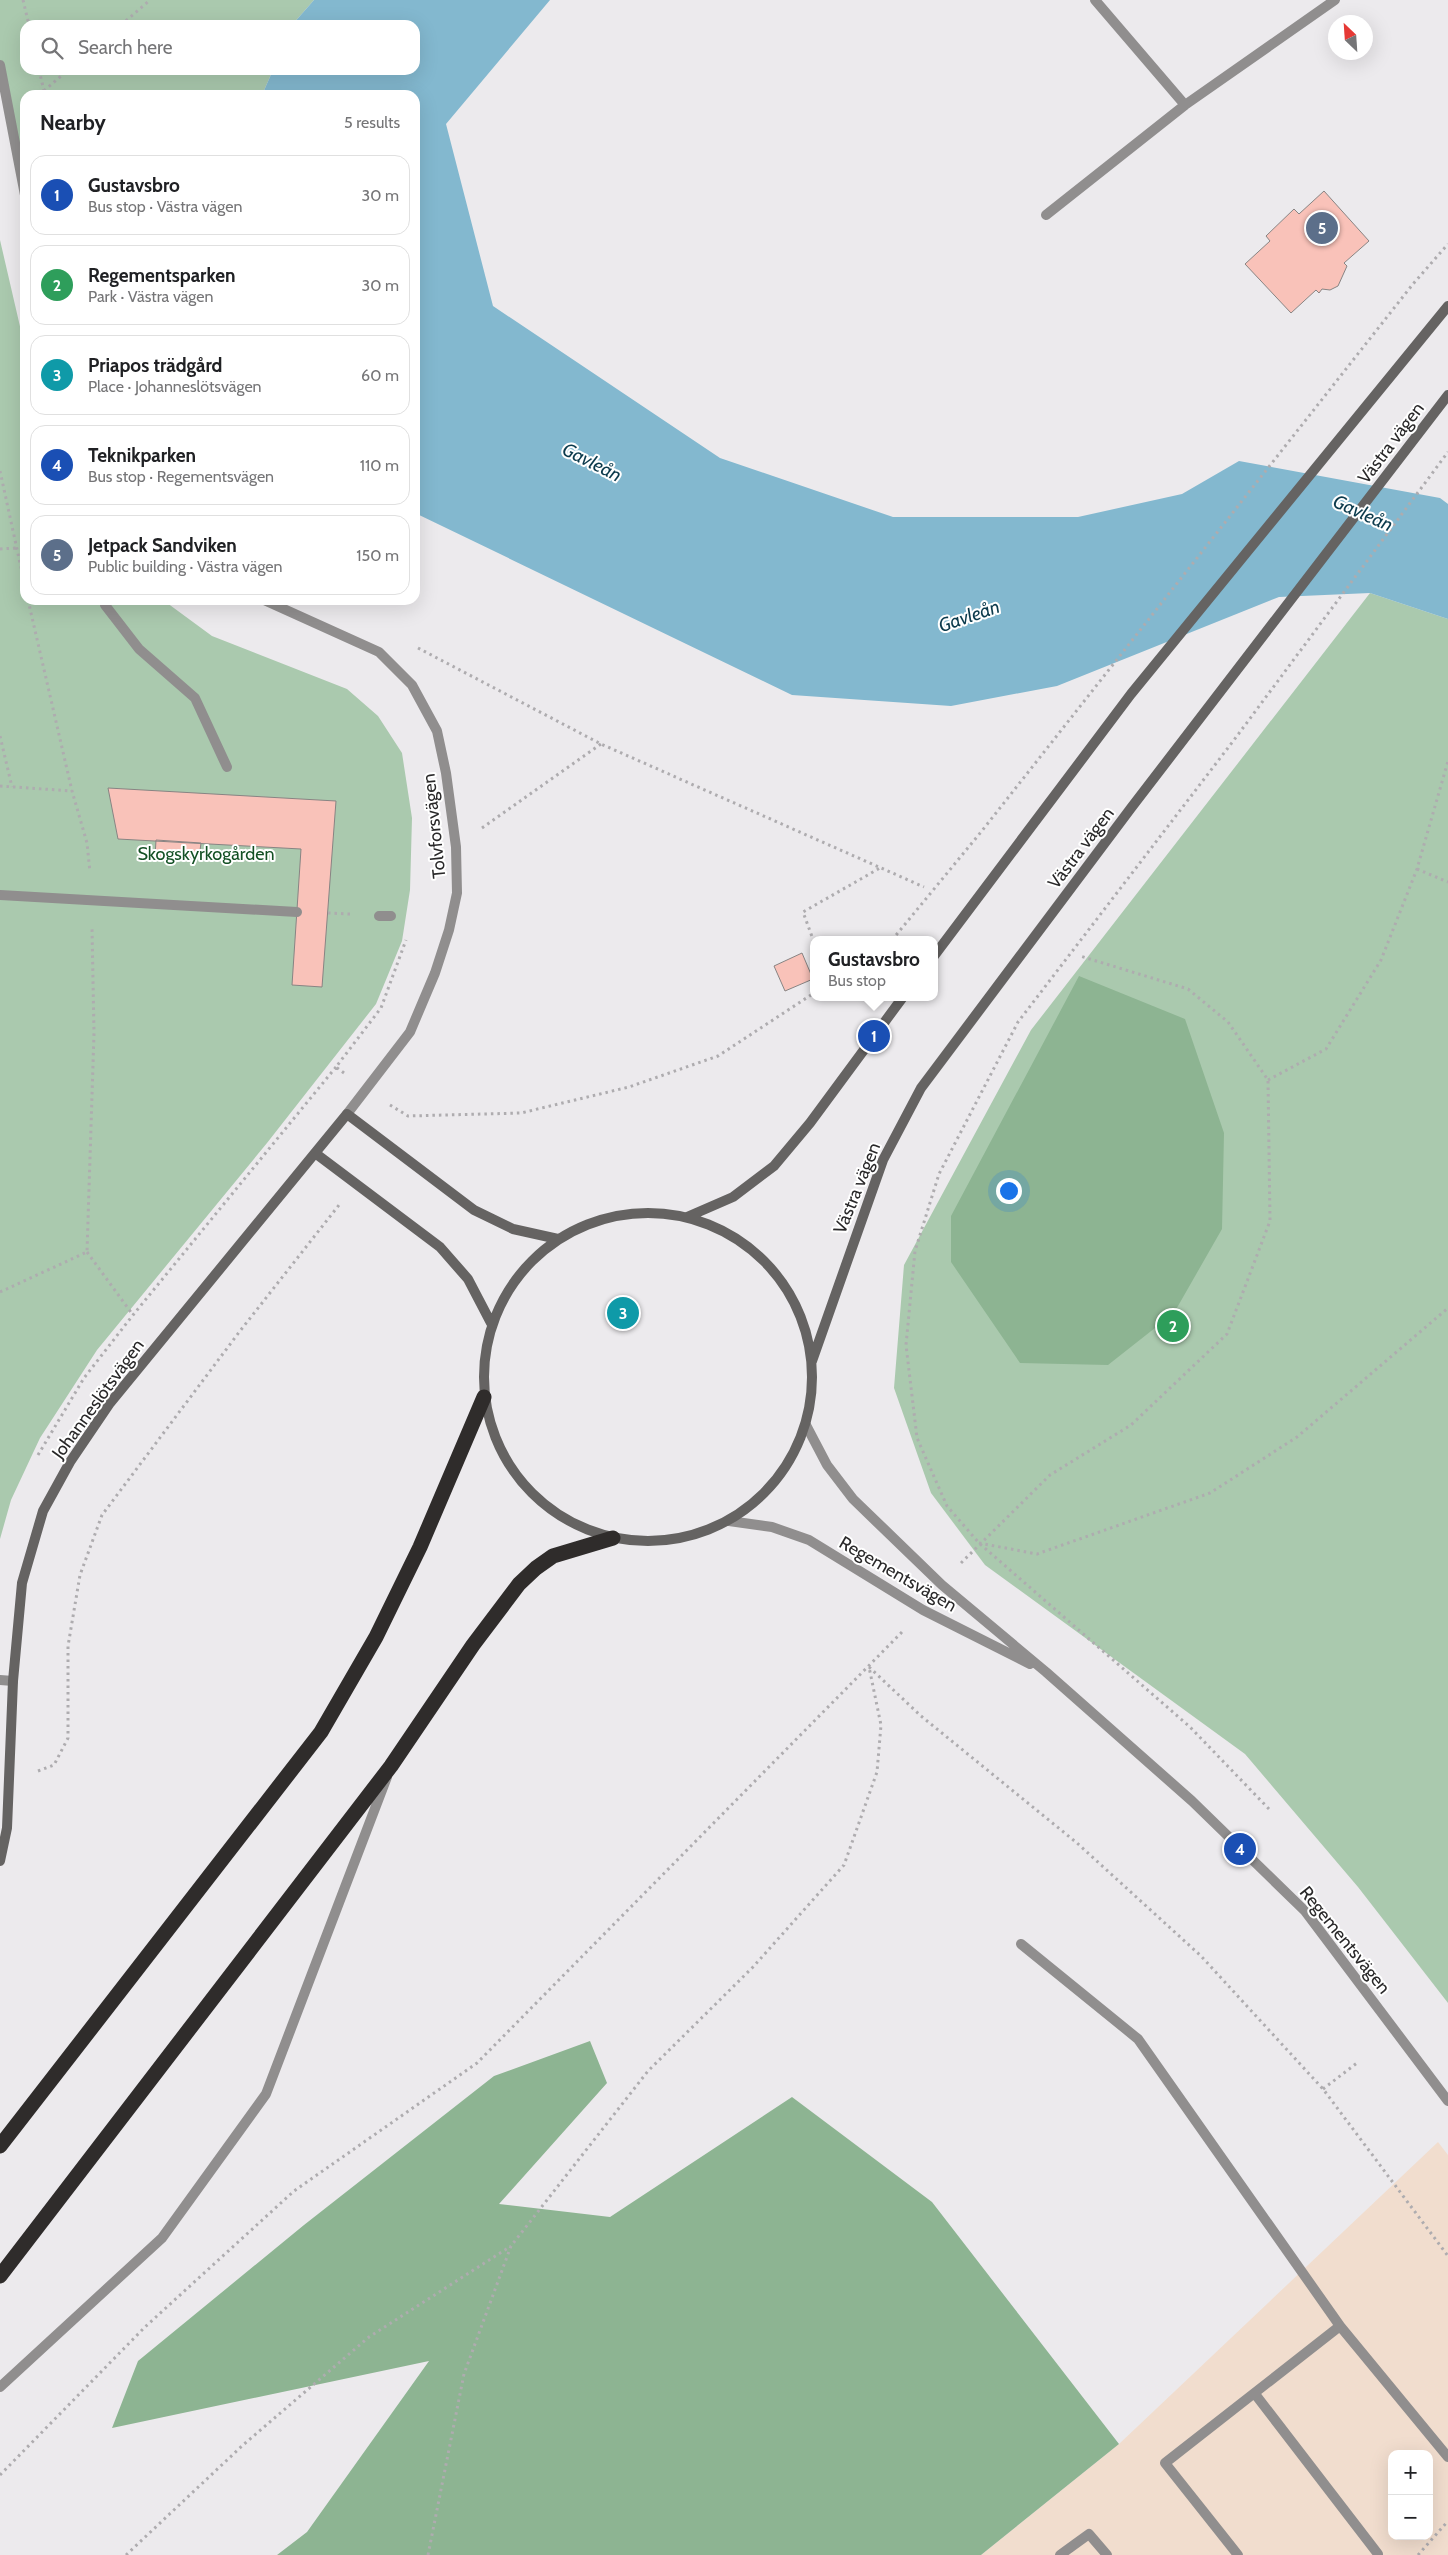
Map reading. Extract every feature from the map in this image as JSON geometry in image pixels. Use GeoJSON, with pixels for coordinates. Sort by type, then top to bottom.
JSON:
{"type":"FeatureCollection","features":[{"type":"Feature","properties":{"kind":"highway"},"geometry":{"type":"LineString","coordinates":[[0,2146],[321,1732],[385,1619],[420,1547],[484,1396]]}},
{"type":"Feature","properties":{"kind":"highway"},"geometry":{"type":"LineString","coordinates":[[0,2276],[392,1766],[473,1645],[527,1575],[553,1556],[613,1538]]}},
{"type":"Feature","properties":{"kind":"main road"},"geometry":{"type":"LineString","coordinates":[[938,951],[1132,694],[1448,306]]}},
{"type":"Feature","properties":{"kind":"main road","name":"Västra vägen"},"geometry":{"type":"LineString","coordinates":[[812,1361],[883,1160],[921,1088],[1194,726],[1448,395]]}},
{"type":"Feature","properties":{"kind":"main road"},"geometry":{"type":"LineString","coordinates":[[687,1217],[733,1197],[774,1166],[810,1123],[900,1001]]}},
{"type":"Feature","properties":{"kind":"main road"},"geometry":{"type":"LineString","coordinates":[[347,1114],[388,1143],[474,1210],[513,1229],[558,1239]]}},
{"type":"Feature","properties":{"kind":"main road","name":"Johanneslötsvägen"},"geometry":{"type":"LineString","coordinates":[[0,1861],[7,1828],[13,1681],[22,1583],[43,1511],[70,1462],[110,1403],[347,1114]]}},
{"type":"Feature","properties":{"kind":"main road"},"geometry":{"type":"LineString","coordinates":[[315,1153],[440,1247],[468,1279],[492,1323]]}},
{"type":"Feature","properties":{"kind":"main road"},"geometry":{"type":"LineString","coordinates":[[654,1212],[687,1217],[725,1231],[758,1254],[785,1284],[803,1321],[812,1361],[812,1393],[806,1426],[794,1454],[777,1480],[755,1503],[729,1520],[692,1536],[653,1542],[613,1538],[574,1525],[540,1502],[513,1472],[493,1436],[484,1396],[484,1359],[492,1323],[507,1291],[530,1262],[558,1239],[588,1223],[620,1215],[654,1212]]}},
{"type":"Feature","properties":{"kind":"street"},"geometry":{"type":"LineString","coordinates":[[1095,0],[1184,105]]}},
{"type":"Feature","properties":{"kind":"street"},"geometry":{"type":"LineString","coordinates":[[1046,215],[1184,105],[1335,0]]}},
{"type":"Feature","properties":{"kind":"street"},"geometry":{"type":"LineString","coordinates":[[0,65],[20,169]]}},
{"type":"Feature","properties":{"kind":"street"},"geometry":{"type":"LineString","coordinates":[[105,605],[139,649],[194,698],[227,767]]}},
{"type":"Feature","properties":{"kind":"street","name":"Tolvforsvägen"},"geometry":{"type":"LineString","coordinates":[[275,605],[379,652],[412,686],[437,731],[446,773],[456,847],[457,893],[449,930],[435,973],[410,1032],[347,1114]]}},
{"type":"Feature","properties":{"kind":"street"},"geometry":{"type":"LineString","coordinates":[[0,895],[297,912]]}},
{"type":"Feature","properties":{"kind":"street"},"geometry":{"type":"LineString","coordinates":[[378,916],[392,916]]}},
{"type":"Feature","properties":{"kind":"street","name":"Regementsvägen"},"geometry":{"type":"LineString","coordinates":[[806,1426],[827,1465],[853,1499],[942,1585],[1046,1672],[1192,1801],[1305,1911],[1448,2101]]}},
{"type":"Feature","properties":{"kind":"street","name":"Regementsvägen"},"geometry":{"type":"LineString","coordinates":[[729,1520],[772,1527],[809,1540],[923,1610],[1046,1672]]}},
{"type":"Feature","properties":{"kind":"street"},"geometry":{"type":"LineString","coordinates":[[0,1680],[13,1681]]}},
{"type":"Feature","properties":{"kind":"street"},"geometry":{"type":"LineString","coordinates":[[0,2387],[162,2238],[266,2094],[306,1984],[392,1766]]}},
{"type":"Feature","properties":{"kind":"street"},"geometry":{"type":"LineString","coordinates":[[1021,1944],[1138,2039],[1340,2326],[1448,2457]]}},
{"type":"Feature","properties":{"kind":"street"},"geometry":{"type":"LineString","coordinates":[[1238,2555],[1165,2463],[1340,2326]]}},
{"type":"Feature","properties":{"kind":"street"},"geometry":{"type":"LineString","coordinates":[[1255,2394],[1378,2554]]}},
{"type":"Feature","properties":{"kind":"street"},"geometry":{"type":"LineString","coordinates":[[1060,2555],[1089,2534],[1106,2555]]}},
{"type":"Feature","properties":{"kind":"path"},"geometry":{"type":"LineString","coordinates":[[23,0],[28,20]]}},
{"type":"Feature","properties":{"kind":"path"},"geometry":{"type":"LineString","coordinates":[[127,20],[150,0]]}},
{"type":"Feature","properties":{"kind":"path"},"geometry":{"type":"LineString","coordinates":[[40,75],[43,90]]}},
{"type":"Feature","properties":{"kind":"path"},"geometry":{"type":"LineString","coordinates":[[47,90],[63,75]]}},
{"type":"Feature","properties":{"kind":"path"},"geometry":{"type":"LineString","coordinates":[[895,936],[1095,687],[1413,284],[1448,244]]}},
{"type":"Feature","properties":{"kind":"path"},"geometry":{"type":"LineString","coordinates":[[1269,1809],[1190,1727],[979,1543],[947,1506],[917,1438],[906,1345],[915,1251],[939,1174],[1018,1022],[1234,740],[1448,452]]}},
{"type":"Feature","properties":{"kind":"path"},"geometry":{"type":"LineString","coordinates":[[0,471],[20,565]]}},
{"type":"Feature","properties":{"kind":"path"},"geometry":{"type":"LineString","coordinates":[[0,550],[16,548]]}},
{"type":"Feature","properties":{"kind":"path"},"geometry":{"type":"LineString","coordinates":[[29,605],[72,791],[87,843],[92,900],[94,1033],[86,1252],[132,1315],[336,1068],[381,1008],[400,960],[408,932]]}},
{"type":"Feature","properties":{"kind":"path"},"geometry":{"type":"LineString","coordinates":[[413,645],[601,744],[924,887]]}},
{"type":"Feature","properties":{"kind":"path"},"geometry":{"type":"LineString","coordinates":[[0,736],[12,787]]}},
{"type":"Feature","properties":{"kind":"path"},"geometry":{"type":"LineString","coordinates":[[456,847],[601,744]]}},
{"type":"Feature","properties":{"kind":"path"},"geometry":{"type":"LineString","coordinates":[[1268,1080],[1326,1049],[1381,960],[1417,869],[1448,761]]}},
{"type":"Feature","properties":{"kind":"path"},"geometry":{"type":"LineString","coordinates":[[0,786],[72,791]]}},
{"type":"Feature","properties":{"kind":"path"},"geometry":{"type":"LineString","coordinates":[[812,936],[803,912],[880,867]]}},
{"type":"Feature","properties":{"kind":"path"},"geometry":{"type":"LineString","coordinates":[[1417,869],[1448,882]]}},
{"type":"Feature","properties":{"kind":"path"},"geometry":{"type":"LineString","coordinates":[[979,1543],[1050,1475],[1131,1425],[1227,1334],[1270,1221],[1268,1080],[1228,1022],[1188,989],[1080,956]]}},
{"type":"Feature","properties":{"kind":"path"},"geometry":{"type":"LineString","coordinates":[[388,1143],[408,1116],[521,1113],[629,1087],[718,1056],[810,996]]}},
{"type":"Feature","properties":{"kind":"path"},"geometry":{"type":"LineString","coordinates":[[336,1068],[365,1089]]}},
{"type":"Feature","properties":{"kind":"path"},"geometry":{"type":"LineString","coordinates":[[10,1769],[42,1771],[54,1765],[68,1738],[68,1646],[80,1575],[102,1516],[240,1331],[356,1183]]}},
{"type":"Feature","properties":{"kind":"path"},"geometry":{"type":"LineString","coordinates":[[0,1292],[86,1252]]}},
{"type":"Feature","properties":{"kind":"path"},"geometry":{"type":"LineString","coordinates":[[979,1543],[1037,1554],[1210,1493],[1297,1437],[1448,1308]]}},
{"type":"Feature","properties":{"kind":"path"},"geometry":{"type":"LineString","coordinates":[[869,1666],[921,1716],[1077,1843],[1201,1956],[1323,2090],[1448,2256]]}},
{"type":"Feature","properties":{"kind":"path"},"geometry":{"type":"LineString","coordinates":[[428,2555],[464,2374],[511,2246],[648,2071],[753,1967],[844,1865],[877,1772],[881,1725],[869,1666]]}},
{"type":"Feature","properties":{"kind":"path"},"geometry":{"type":"LineString","coordinates":[[0,2475],[145,2327],[294,2191],[477,2063],[869,1666]]}},
{"type":"Feature","properties":{"kind":"path"},"geometry":{"type":"LineString","coordinates":[[1323,2090],[1357,2063]]}},
{"type":"Feature","properties":{"kind":"path"},"geometry":{"type":"LineString","coordinates":[[126,2555],[242,2445],[369,2337],[511,2246]]}},
{"type":"Feature","properties":{"kind":"path"},"geometry":{"type":"LineString","coordinates":[[1418,2555],[1448,2521]]}},
{"type":"Feature","properties":{"kind":"shaded area"},"geometry":{"type":"Polygon","coordinates":[[[1438,2142],[1448,2155],[1448,2555],[981,2555],[1119,2444],[1438,2142]]]}},
{"type":"Feature","properties":{"kind":"green space"},"geometry":{"type":"Polygon","coordinates":[[[0,0],[314,0],[296,20],[20,20],[20,75],[271,75],[264,90],[20,90],[20,169],[0,65],[0,0]]]}},
{"type":"Feature","properties":{"kind":"green space","name":"Skogskyrkogården"},"geometry":{"type":"Polygon","coordinates":[[[0,240],[20,326],[20,605],[170,605],[212,636],[347,689],[378,716],[402,753],[412,818],[410,890],[402,941],[376,1004],[267,1143],[97,1350],[40,1438],[11,1500],[0,1539],[0,240]]]}},
{"type":"Feature","properties":{"kind":"green space"},"geometry":{"type":"Polygon","coordinates":[[[1370,593],[1448,619],[1448,2003],[1358,1887],[1245,1754],[985,1565],[931,1493],[894,1388],[904,1265],[1031,1030],[1370,593]]]}},
{"type":"Feature","properties":{"kind":"green space"},"geometry":{"type":"Polygon","coordinates":[[[1079,976],[1185,1019],[1224,1133],[1222,1229],[1174,1313],[1108,1365],[1020,1363],[951,1262],[951,1216],[1079,976]]]}},
{"type":"Feature","properties":{"kind":"green space"},"geometry":{"type":"Polygon","coordinates":[[[590,2041],[607,2083],[499,2204],[610,2217],[792,2097],[932,2202],[1119,2444],[981,2555],[277,2555],[307,2532],[429,2361],[112,2428],[138,2361],[304,2225],[494,2076],[590,2041]]]}},
{"type":"Feature","properties":{"kind":"water","name":"Gavleån"},"geometry":{"type":"Polygon","coordinates":[[[314,0],[550,0],[446,124],[493,306],[720,458],[893,517],[1078,517],[1182,494],[1239,461],[1440,498],[1448,504],[1448,619],[1370,593],[1279,597],[1057,686],[951,706],[792,695],[420,515],[420,90],[264,90],[271,75],[420,75],[420,20],[296,20],[314,0]]]}},
{"type":"Feature","properties":{"kind":"building"},"geometry":{"type":"Polygon","coordinates":[[[1324,191],[1369,241],[1344,263],[1347,266],[1338,286],[1330,290],[1322,289],[1319,293],[1316,290],[1291,313],[1245,264],[1270,241],[1266,236],[1294,209],[1299,214],[1324,191]]]}},
{"type":"Feature","properties":{"kind":"building"},"geometry":{"type":"Polygon","coordinates":[[[108,788],[336,801],[322,987],[292,985],[301,849],[118,839],[108,788]]]}},
{"type":"Feature","properties":{"kind":"building"},"geometry":{"type":"Polygon","coordinates":[[[156,840],[201,843],[199,858],[155,857],[156,840]]]}},
{"type":"Feature","properties":{"kind":"building"},"geometry":{"type":"Polygon","coordinates":[[[802,953],[810,972],[810,980],[785,991],[774,966],[802,953]]]}},
{"type":"Feature","properties":{"kind":"place","name":"Jetpack Sandviken"},"geometry":{"type":"Point","coordinates":[1322,228]}},
{"type":"Feature","properties":{"kind":"place","name":"Gustavsbro"},"geometry":{"type":"Point","coordinates":[874,1036]}},
{"type":"Feature","properties":{"kind":"place","name":"Priapos trädgård"},"geometry":{"type":"Point","coordinates":[623,1313]}},
{"type":"Feature","properties":{"kind":"place","name":"Regementsparken"},"geometry":{"type":"Point","coordinates":[1173,1326]}},
{"type":"Feature","properties":{"kind":"place","name":"Teknikparken"},"geometry":{"type":"Point","coordinates":[1240,1849]}}]}
